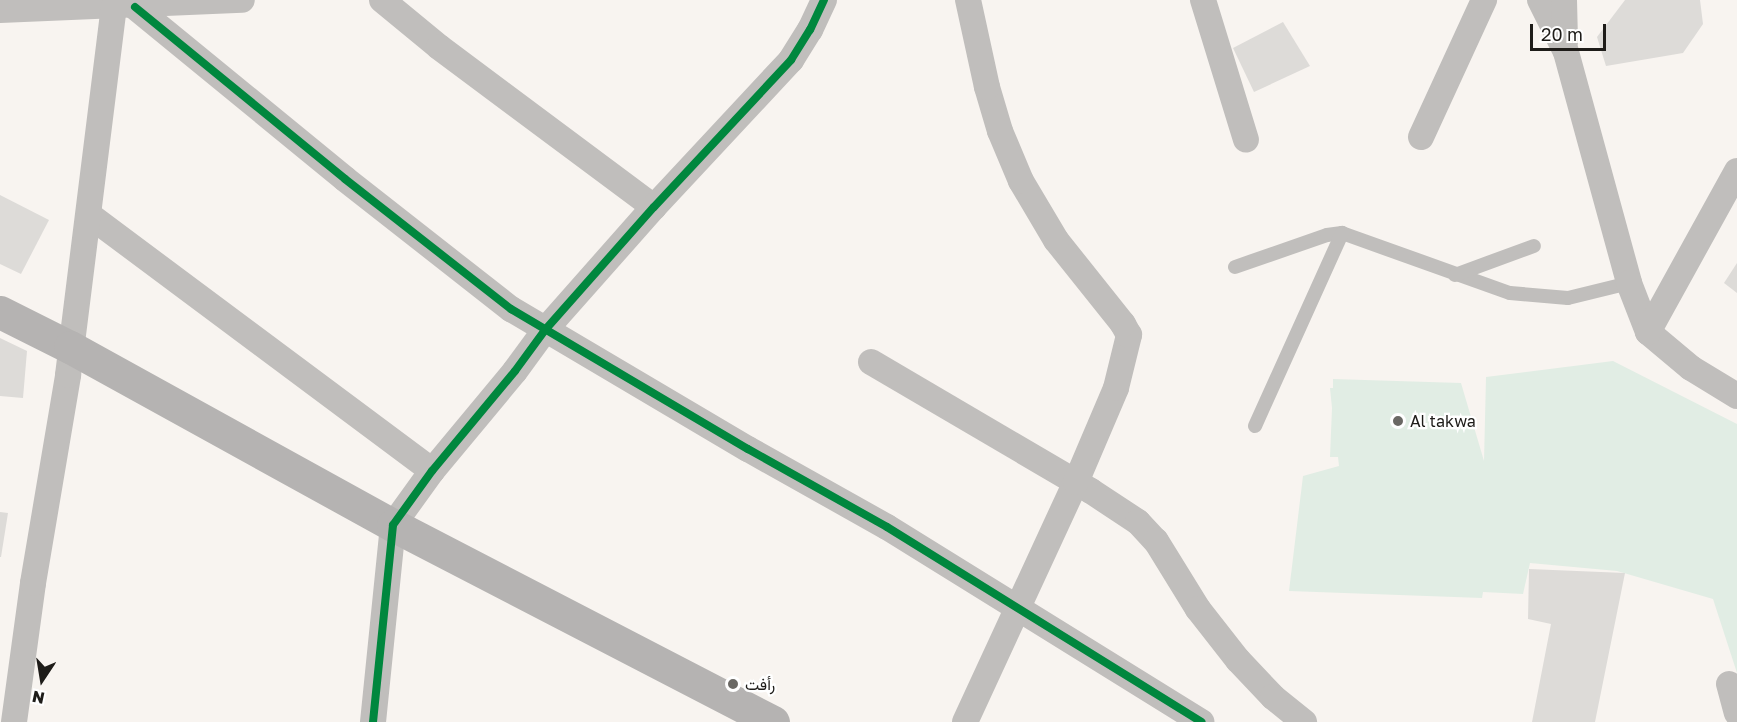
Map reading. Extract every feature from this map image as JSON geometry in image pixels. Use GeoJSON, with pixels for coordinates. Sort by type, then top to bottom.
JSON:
{"type":"FeatureCollection","features":[{"type":"Feature","properties":{"kind":"main road"},"geometry":{"type":"LineString","coordinates":[[0,312],[70,347],[393,525],[773,722]]}},
{"type":"Feature","properties":{"kind":"street"},"geometry":{"type":"LineString","coordinates":[[0,10],[125,7],[242,0]]}},
{"type":"Feature","properties":{"kind":"street"},"geometry":{"type":"LineString","coordinates":[[382,0],[439,47],[654,207]]}},
{"type":"Feature","properties":{"kind":"street"},"geometry":{"type":"LineString","coordinates":[[373,722],[393,525],[432,471],[515,371],[545,330],[654,207],[791,60],[810,30],[824,0]]}},
{"type":"Feature","properties":{"kind":"street"},"geometry":{"type":"LineString","coordinates":[[965,722],[1076,483],[1116,388],[1129,335],[1123,324],[1056,240],[1021,181],[1000,131],[987,87],[968,0]]}},
{"type":"Feature","properties":{"kind":"street"},"geometry":{"type":"LineString","coordinates":[[1203,0],[1246,140]]}},
{"type":"Feature","properties":{"kind":"street"},"geometry":{"type":"LineString","coordinates":[[1421,137],[1484,0]]}},
{"type":"Feature","properties":{"kind":"street"},"geometry":{"type":"LineString","coordinates":[[1540,0],[1566,52],[1629,283],[1648,332],[1676,357],[1737,396]]}},
{"type":"Feature","properties":{"kind":"street"},"geometry":{"type":"LineString","coordinates":[[1564,0],[1566,52]]}},
{"type":"Feature","properties":{"kind":"street"},"geometry":{"type":"LineString","coordinates":[[14,722],[89,215],[125,7]]}},
{"type":"Feature","properties":{"kind":"street"},"geometry":{"type":"LineString","coordinates":[[125,7],[511,309],[887,527],[1201,722]]}},
{"type":"Feature","properties":{"kind":"street"},"geometry":{"type":"LineString","coordinates":[[1648,332],[1737,171]]}},
{"type":"Feature","properties":{"kind":"street"},"geometry":{"type":"LineString","coordinates":[[89,215],[432,471]]}},
{"type":"Feature","properties":{"kind":"street"},"geometry":{"type":"LineString","coordinates":[[871,362],[1138,522],[1156,541],[1198,609],[1238,660],[1272,697],[1304,722]]}},
{"type":"Feature","properties":{"kind":"street"},"geometry":{"type":"LineString","coordinates":[[1729,684],[1737,713]]}},
{"type":"Feature","properties":{"kind":"lane"},"geometry":{"type":"LineString","coordinates":[[1235,267],[1327,235],[1342,232],[1455,275],[1510,293],[1568,298],[1629,283]]}},
{"type":"Feature","properties":{"kind":"lane"},"geometry":{"type":"LineString","coordinates":[[1255,426],[1342,232]]}},
{"type":"Feature","properties":{"kind":"lane"},"geometry":{"type":"LineString","coordinates":[[1455,275],[1534,246]]}},
{"type":"Feature","properties":{"kind":"shaded area"},"geometry":{"type":"Polygon","coordinates":[[[1613,361],[1737,424],[1737,673],[1713,599],[1617,571],[1530,563],[1523,594],[1483,592],[1482,598],[1289,591],[1303,476],[1339,466],[1338,457],[1330,457],[1332,408],[1330,388],[1333,388],[1333,379],[1461,383],[1484,461],[1486,377],[1613,361]]]}},
{"type":"Feature","properties":{"kind":"building"},"geometry":{"type":"Polygon","coordinates":[[[1625,0],[1700,0],[1703,24],[1683,53],[1606,66],[1597,37],[1625,0]]]}},
{"type":"Feature","properties":{"kind":"building"},"geometry":{"type":"Polygon","coordinates":[[[1283,22],[1310,66],[1254,92],[1233,48],[1283,22]]]}},
{"type":"Feature","properties":{"kind":"building"},"geometry":{"type":"Polygon","coordinates":[[[0,195],[49,220],[21,274],[0,264],[0,195]]]}},
{"type":"Feature","properties":{"kind":"building"},"geometry":{"type":"Polygon","coordinates":[[[1737,263],[1737,293],[1724,283],[1737,263]]]}},
{"type":"Feature","properties":{"kind":"building"},"geometry":{"type":"Polygon","coordinates":[[[0,338],[27,351],[23,398],[0,396],[0,338]]]}},
{"type":"Feature","properties":{"kind":"building"},"geometry":{"type":"Polygon","coordinates":[[[0,512],[8,513],[1,557],[0,557],[0,512]]]}},
{"type":"Feature","properties":{"kind":"building"},"geometry":{"type":"Polygon","coordinates":[[[1529,569],[1625,573],[1595,722],[1532,722],[1551,624],[1528,619],[1529,569]]]}},
{"type":"Feature","properties":{"kind":"cycle path"},"geometry":{"type":"LineString","coordinates":[[373,722],[393,525],[432,471],[515,371],[545,330],[654,207],[791,60],[810,30],[824,0]]}},
{"type":"Feature","properties":{"kind":"cycle path"},"geometry":{"type":"LineString","coordinates":[[135,7],[345,179],[511,309],[748,449],[887,527],[1201,722]]}},
{"type":"Feature","properties":{"kind":"place","name":"Al takwa"},"geometry":{"type":"Point","coordinates":[1398,421]}},
{"type":"Feature","properties":{"kind":"place","name":"رأفت"},"geometry":{"type":"Point","coordinates":[733,684]}}]}
